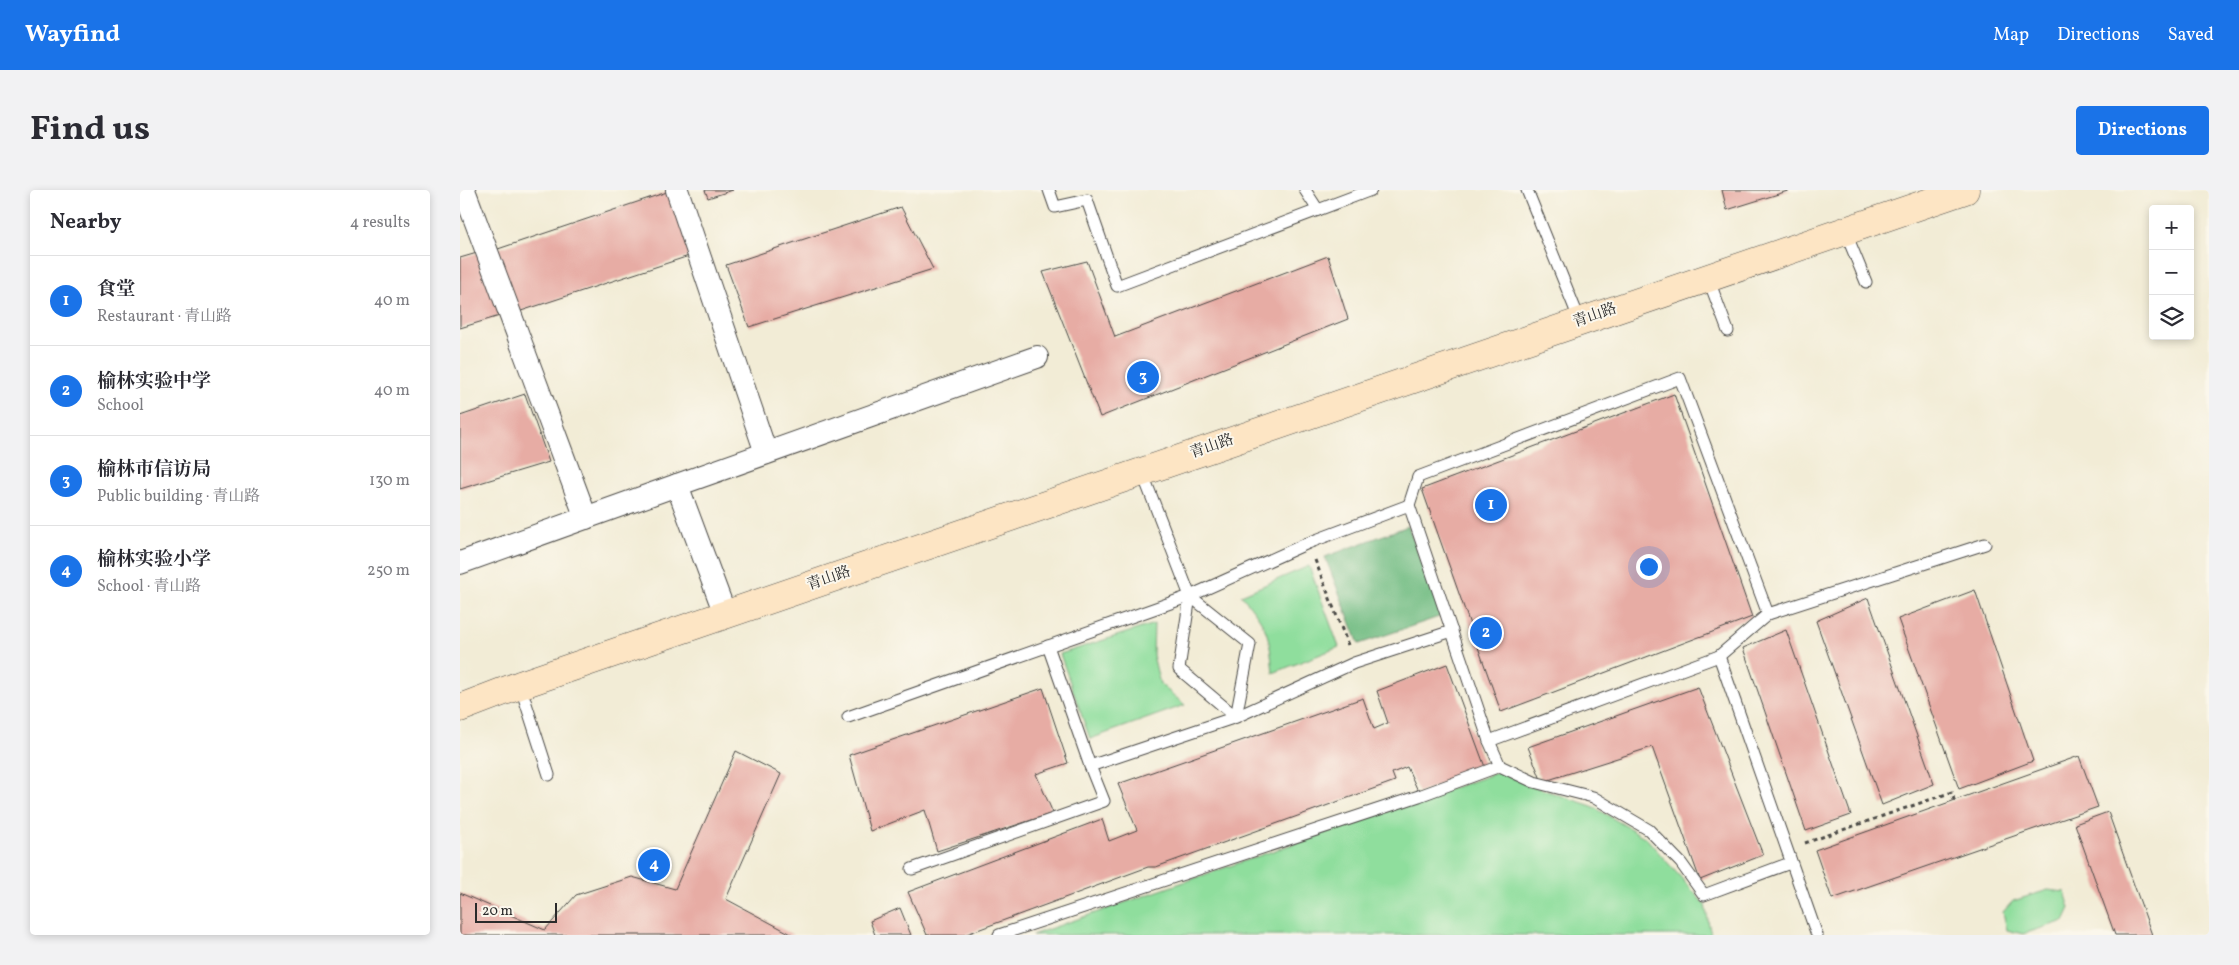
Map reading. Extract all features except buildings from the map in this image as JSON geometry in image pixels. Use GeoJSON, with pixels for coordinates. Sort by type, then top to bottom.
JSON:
{"type":"FeatureCollection","features":[{"type":"Feature","properties":{"kind":"street"},"geometry":{"type":"LineString","coordinates":[[464,190],[586,518]]}},
{"type":"Feature","properties":{"kind":"street"},"geometry":{"type":"LineString","coordinates":[[677,190],[766,453]]}},
{"type":"Feature","properties":{"kind":"street","name":"青山路"},"geometry":{"type":"LineString","coordinates":[[460,708],[520,684],[1965,190]]}},
{"type":"Feature","properties":{"kind":"street"},"geometry":{"type":"LineString","coordinates":[[460,564],[766,453],[1037,358]]}},
{"type":"Feature","properties":{"kind":"street"},"geometry":{"type":"LineString","coordinates":[[677,485],[725,614]]}},
{"type":"Feature","properties":{"kind":"lane"},"geometry":{"type":"LineString","coordinates":[[1049,190],[1055,207],[1087,200],[1117,286],[1371,190]]}},
{"type":"Feature","properties":{"kind":"lane"},"geometry":{"type":"LineString","coordinates":[[1305,190],[1318,210]]}},
{"type":"Feature","properties":{"kind":"lane"},"geometry":{"type":"LineString","coordinates":[[1527,190],[1580,322]]}},
{"type":"Feature","properties":{"kind":"lane"},"geometry":{"type":"LineString","coordinates":[[1845,231],[1866,282]]}},
{"type":"Feature","properties":{"kind":"lane"},"geometry":{"type":"LineString","coordinates":[[1708,278],[1728,332]]}},
{"type":"Feature","properties":{"kind":"lane"},"geometry":{"type":"LineString","coordinates":[[1768,614],[1680,378],[1418,476],[1409,505],[1489,741],[1500,766],[1534,782],[1593,797],[1648,830],[1681,863],[1704,895],[1790,863]]}},
{"type":"Feature","properties":{"kind":"lane"},"geometry":{"type":"LineString","coordinates":[[1142,472],[1190,596],[1179,669],[1236,717]]}},
{"type":"Feature","properties":{"kind":"lane"},"geometry":{"type":"LineString","coordinates":[[848,717],[1190,596],[1308,543],[1409,505]]}},
{"type":"Feature","properties":{"kind":"lane"},"geometry":{"type":"LineString","coordinates":[[1489,741],[1719,656],[1768,614],[1985,544]]}},
{"type":"Feature","properties":{"kind":"lane"},"geometry":{"type":"LineString","coordinates":[[1190,596],[1250,644],[1236,717]]}},
{"type":"Feature","properties":{"kind":"lane"},"geometry":{"type":"LineString","coordinates":[[1090,766],[1236,717],[1354,663],[1452,631]]}},
{"type":"Feature","properties":{"kind":"lane"},"geometry":{"type":"LineString","coordinates":[[912,869],[1104,801],[1048,646]]}},
{"type":"Feature","properties":{"kind":"lane"},"geometry":{"type":"LineString","coordinates":[[1719,656],[1790,863],[1817,935]]}},
{"type":"Feature","properties":{"kind":"lane"},"geometry":{"type":"LineString","coordinates":[[520,684],[549,775]]}},
{"type":"Feature","properties":{"kind":"lane"},"geometry":{"type":"LineString","coordinates":[[1000,935],[1419,796],[1500,766]]}},
{"type":"Feature","properties":{"kind":"path"},"geometry":{"type":"LineString","coordinates":[[1308,543],[1354,663]]}},
{"type":"Feature","properties":{"kind":"path"},"geometry":{"type":"LineString","coordinates":[[1786,850],[1952,792],[1954,800]]}},
{"type":"Feature","properties":{"kind":"green space"},"geometry":{"type":"Polygon","coordinates":[[[1408,526],[1442,616],[1359,644],[1325,557],[1408,526]]]}},
{"type":"Feature","properties":{"kind":"green space"},"geometry":{"type":"Polygon","coordinates":[[[1309,566],[1339,647],[1273,673],[1266,631],[1257,615],[1241,595],[1309,566]]]}},
{"type":"Feature","properties":{"kind":"green space"},"geometry":{"type":"Polygon","coordinates":[[[1154,624],[1153,655],[1160,684],[1185,705],[1090,739],[1060,654],[1154,624]]]}},
{"type":"Feature","properties":{"kind":"green space"},"geometry":{"type":"Polygon","coordinates":[[[1499,772],[1541,789],[1592,806],[1646,838],[1705,905],[1711,935],[1032,935],[1499,772]]]}},
{"type":"Feature","properties":{"kind":"green space"},"geometry":{"type":"Polygon","coordinates":[[[2048,890],[2065,892],[2070,908],[2064,921],[2023,934],[2007,930],[2003,912],[2013,901],[2048,890]]]}},
{"type":"Feature","properties":{"kind":"place","name":"榆林市信访局"},"geometry":{"type":"Point","coordinates":[1143,377]}},
{"type":"Feature","properties":{"kind":"place","name":"食堂"},"geometry":{"type":"Point","coordinates":[1491,505]}},
{"type":"Feature","properties":{"kind":"place","name":"榆林实验中学"},"geometry":{"type":"Point","coordinates":[1486,633]}},
{"type":"Feature","properties":{"kind":"place","name":"榆林实验小学"},"geometry":{"type":"Point","coordinates":[654,865]}}]}
